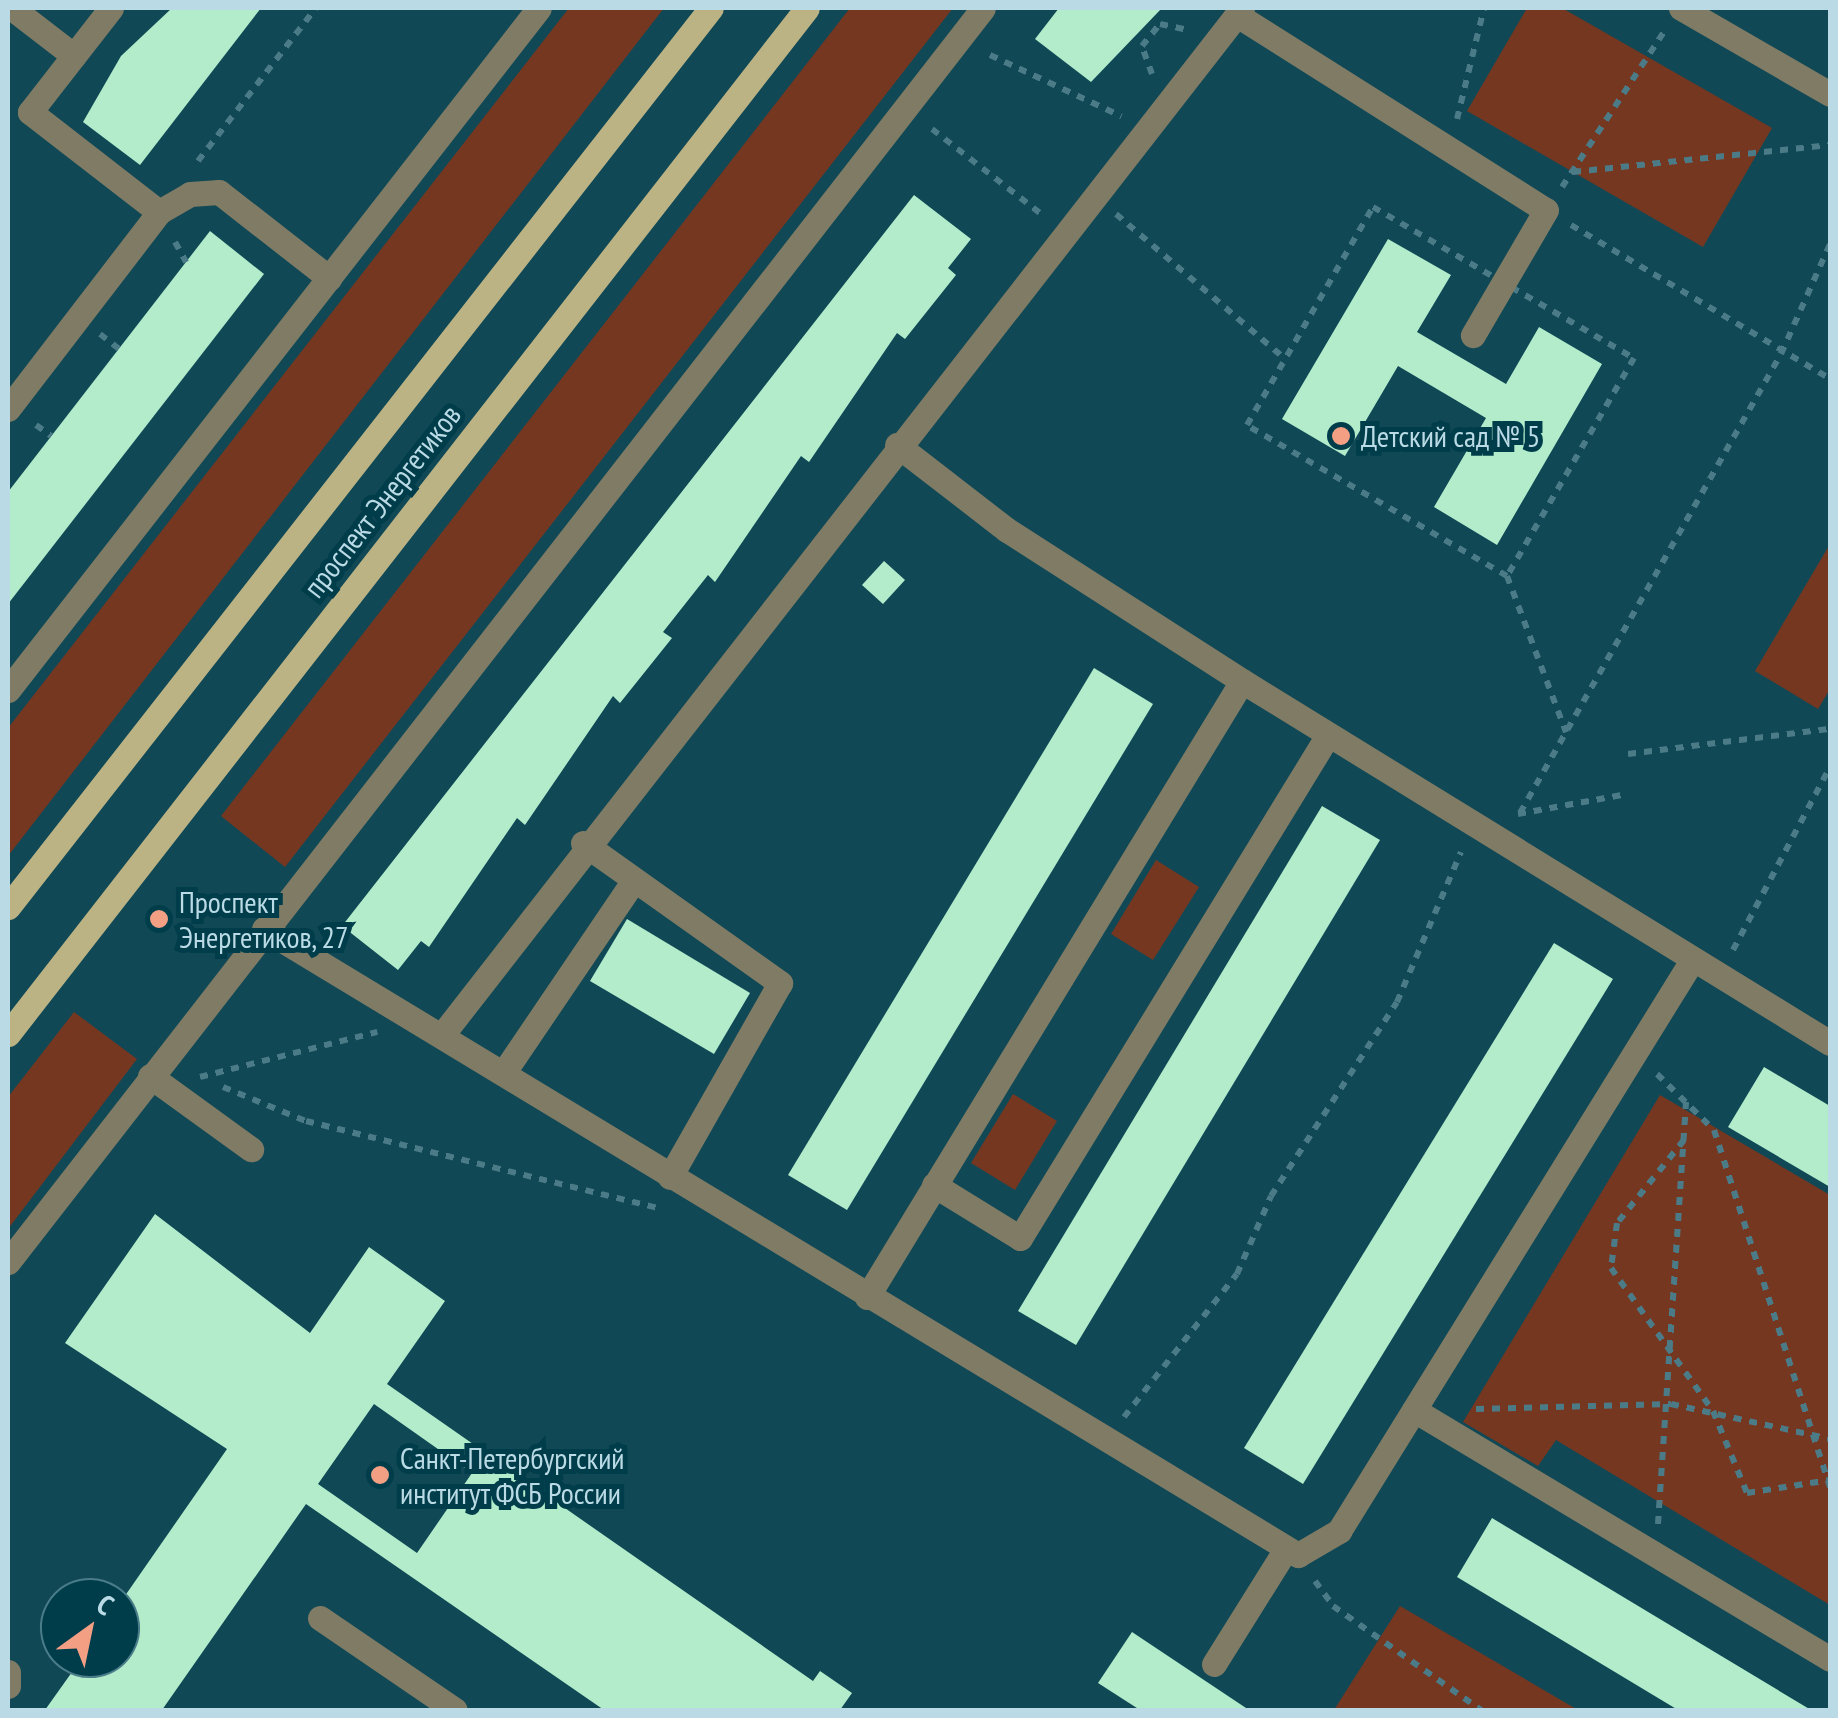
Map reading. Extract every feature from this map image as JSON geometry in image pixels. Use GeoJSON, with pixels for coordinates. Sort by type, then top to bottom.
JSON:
{"type":"FeatureCollection","features":[{"type":"Feature","properties":{"kind":"main road","name":"проспект Энергетиков"},"geometry":{"type":"LineString","coordinates":[[8,907],[711,8]]}},
{"type":"Feature","properties":{"kind":"main road","name":"проспект Энергетиков"},"geometry":{"type":"LineString","coordinates":[[8,1034],[808,8]]}},
{"type":"Feature","properties":{"kind":"street"},"geometry":{"type":"LineString","coordinates":[[12,8],[74,56]]}},
{"type":"Feature","properties":{"kind":"street"},"geometry":{"type":"LineString","coordinates":[[111,8],[30,112],[160,212]]}},
{"type":"Feature","properties":{"kind":"street"},"geometry":{"type":"LineString","coordinates":[[8,690],[539,8]]}},
{"type":"Feature","properties":{"kind":"street"},"geometry":{"type":"LineString","coordinates":[[8,1262],[983,8]]}},
{"type":"Feature","properties":{"kind":"street"},"geometry":{"type":"LineString","coordinates":[[1681,8],[1830,94]]}},
{"type":"Feature","properties":{"kind":"street"},"geometry":{"type":"LineString","coordinates":[[431,1028],[583,843],[1062,230],[1240,11],[1546,210],[1474,336]]}},
{"type":"Feature","properties":{"kind":"street"},"geometry":{"type":"LineString","coordinates":[[8,410],[160,212],[190,194],[219,192],[329,278]]}},
{"type":"Feature","properties":{"kind":"street"},"geometry":{"type":"LineString","coordinates":[[896,445],[1007,530],[1242,681],[1691,962],[1830,1043]]}},
{"type":"Feature","properties":{"kind":"street"},"geometry":{"type":"LineString","coordinates":[[866,1297],[1242,681]]}},
{"type":"Feature","properties":{"kind":"street"},"geometry":{"type":"LineString","coordinates":[[934,1185],[1020,1238],[1328,735]]}},
{"type":"Feature","properties":{"kind":"street"},"geometry":{"type":"LineString","coordinates":[[583,843],[780,983],[670,1176]]}},
{"type":"Feature","properties":{"kind":"street"},"geometry":{"type":"LineString","coordinates":[[504,1072],[634,880]]}},
{"type":"Feature","properties":{"kind":"street"},"geometry":{"type":"LineString","coordinates":[[264,930],[504,1072],[866,1297],[1291,1553]]}},
{"type":"Feature","properties":{"kind":"street"},"geometry":{"type":"LineString","coordinates":[[1214,1664],[1291,1553],[1340,1531],[1691,962]]}},
{"type":"Feature","properties":{"kind":"street"},"geometry":{"type":"LineString","coordinates":[[150,1076],[251,1150]]}},
{"type":"Feature","properties":{"kind":"street"},"geometry":{"type":"LineString","coordinates":[[1414,1410],[1830,1659]]}},
{"type":"Feature","properties":{"kind":"street"},"geometry":{"type":"LineString","coordinates":[[320,1618],[455,1710]]}},
{"type":"Feature","properties":{"kind":"street"},"geometry":{"type":"LineString","coordinates":[[8,1672],[8,1686]]}},
{"type":"Feature","properties":{"kind":"path"},"geometry":{"type":"LineString","coordinates":[[160,212],[316,8]]}},
{"type":"Feature","properties":{"kind":"path"},"geometry":{"type":"LineString","coordinates":[[1449,149],[1484,8]]}},
{"type":"Feature","properties":{"kind":"path"},"geometry":{"type":"LineString","coordinates":[[990,55],[1146,128]]}},
{"type":"Feature","properties":{"kind":"path"},"geometry":{"type":"LineString","coordinates":[[1649,58],[1572,172],[1830,146]]}},
{"type":"Feature","properties":{"kind":"path"},"geometry":{"type":"LineString","coordinates":[[932,129],[1062,230]]}},
{"type":"Feature","properties":{"kind":"path"},"geometry":{"type":"LineString","coordinates":[[1092,193],[1285,359]]}},
{"type":"Feature","properties":{"kind":"path"},"geometry":{"type":"LineString","coordinates":[[1507,576],[1634,358],[1373,207],[1247,425],[1507,576],[1566,733]]}},
{"type":"Feature","properties":{"kind":"path"},"geometry":{"type":"LineString","coordinates":[[1546,210],[1781,354],[1830,379]]}},
{"type":"Feature","properties":{"kind":"path"},"geometry":{"type":"LineString","coordinates":[[1519,814],[1781,354],[1830,244]]}},
{"type":"Feature","properties":{"kind":"path"},"geometry":{"type":"LineString","coordinates":[[1628,754],[1830,729]]}},
{"type":"Feature","properties":{"kind":"path"},"geometry":{"type":"LineString","coordinates":[[1716,977],[1800,838],[1830,767]]}},
{"type":"Feature","properties":{"kind":"path"},"geometry":{"type":"LineString","coordinates":[[1105,1442],[1237,1274],[1271,1196],[1357,1072],[1424,948],[1466,822],[1626,794]]}},
{"type":"Feature","properties":{"kind":"path"},"geometry":{"type":"LineString","coordinates":[[431,1028],[199,1077],[306,1120],[585,1184],[676,1214]]}},
{"type":"Feature","properties":{"kind":"path"},"geometry":{"type":"LineString","coordinates":[[1635,1053],[1714,1130],[1830,1483],[1747,1493],[1713,1411],[1611,1268],[1609,1244],[1684,1140]]}},
{"type":"Feature","properties":{"kind":"path"},"geometry":{"type":"LineString","coordinates":[[1645,1548],[1665,1510],[1686,1102]]}},
{"type":"Feature","properties":{"kind":"path"},"geometry":{"type":"LineString","coordinates":[[1414,1410],[1671,1404],[1830,1438]]}},
{"type":"Feature","properties":{"kind":"path"},"geometry":{"type":"LineString","coordinates":[[1291,1553],[1332,1606],[1481,1710]]}},
{"type":"Feature","properties":{"kind":"shaded area"},"geometry":{"type":"Polygon","coordinates":[[[569,8],[664,8],[8,856],[8,728],[569,8]]]}},
{"type":"Feature","properties":{"kind":"shaded area"},"geometry":{"type":"Polygon","coordinates":[[[850,8],[953,8],[285,867],[221,816],[850,8]]]}},
{"type":"Feature","properties":{"kind":"shaded area"},"geometry":{"type":"Polygon","coordinates":[[[1527,8],[1562,8],[1772,128],[1703,247],[1467,111],[1527,8]]]}},
{"type":"Feature","properties":{"kind":"shaded area"},"geometry":{"type":"Polygon","coordinates":[[[1830,544],[1830,689],[1818,709],[1755,671],[1830,544]]]}},
{"type":"Feature","properties":{"kind":"shaded area"},"geometry":{"type":"Polygon","coordinates":[[[1156,860],[1199,887],[1153,960],[1111,934],[1156,860]]]}},
{"type":"Feature","properties":{"kind":"shaded area"},"geometry":{"type":"Polygon","coordinates":[[[74,1012],[137,1059],[8,1229],[8,1097],[74,1012]]]}},
{"type":"Feature","properties":{"kind":"shaded area"},"geometry":{"type":"Polygon","coordinates":[[[1013,1094],[1057,1121],[1015,1190],[971,1163],[1013,1094]]]}},
{"type":"Feature","properties":{"kind":"shaded area"},"geometry":{"type":"Polygon","coordinates":[[[1660,1095],[1830,1195],[1830,1605],[1556,1440],[1538,1466],[1463,1422],[1660,1095]]]}},
{"type":"Feature","properties":{"kind":"shaded area"},"geometry":{"type":"Polygon","coordinates":[[[1400,1606],[1578,1710],[1334,1710],[1400,1606]]]}},
{"type":"Feature","properties":{"kind":"building"},"geometry":{"type":"Polygon","coordinates":[[[172,8],[261,8],[140,165],[83,122],[121,56],[172,8]]]}},
{"type":"Feature","properties":{"kind":"building"},"geometry":{"type":"Polygon","coordinates":[[[1059,8],[1162,8],[1091,82],[1035,39],[1059,8]]]}},
{"type":"Feature","properties":{"kind":"building"},"geometry":{"type":"Polygon","coordinates":[[[914,195],[971,239],[948,268],[956,275],[905,339],[897,333],[809,462],[801,456],[715,582],[708,575],[663,632],[672,638],[620,703],[613,696],[525,825],[517,818],[429,947],[421,941],[398,970],[342,926],[914,195]]]}},
{"type":"Feature","properties":{"kind":"building"},"geometry":{"type":"Polygon","coordinates":[[[210,231],[264,274],[8,604],[8,492],[210,231]]]}},
{"type":"Feature","properties":{"kind":"building"},"geometry":{"type":"Polygon","coordinates":[[[1388,239],[1451,275],[1417,332],[1506,384],[1539,327],[1602,364],[1497,545],[1434,507],[1486,418],[1398,366],[1345,456],[1282,419],[1388,239]]]}},
{"type":"Feature","properties":{"kind":"building"},"geometry":{"type":"Polygon","coordinates":[[[884,561],[905,580],[883,604],[862,585],[884,561]]]}},
{"type":"Feature","properties":{"kind":"building"},"geometry":{"type":"Polygon","coordinates":[[[1094,668],[1153,704],[847,1210],[788,1175],[1094,668]]]}},
{"type":"Feature","properties":{"kind":"building"},"geometry":{"type":"Polygon","coordinates":[[[1322,806],[1380,840],[1076,1345],[1018,1311],[1322,806]]]}},
{"type":"Feature","properties":{"kind":"building"},"geometry":{"type":"Polygon","coordinates":[[[627,919],[750,993],[714,1054],[590,981],[627,919]]]}},
{"type":"Feature","properties":{"kind":"building"},"geometry":{"type":"Polygon","coordinates":[[[1554,943],[1613,979],[1303,1484],[1244,1448],[1554,943]]]}},
{"type":"Feature","properties":{"kind":"building"},"geometry":{"type":"Polygon","coordinates":[[[1764,1067],[1830,1106],[1830,1187],[1728,1127],[1764,1067]]]}},
{"type":"Feature","properties":{"kind":"building"},"geometry":{"type":"Polygon","coordinates":[[[155,1214],[310,1333],[369,1247],[445,1301],[387,1384],[813,1681],[820,1671],[852,1693],[840,1710],[604,1710],[306,1504],[162,1710],[45,1710],[68,1678],[140,1678],[137,1578],[227,1449],[65,1343],[155,1214]],[[374,1404],[318,1484],[417,1553],[472,1473],[374,1404]]]}},
{"type":"Feature","properties":{"kind":"building"},"geometry":{"type":"Polygon","coordinates":[[[1492,1518],[1811,1710],[1678,1710],[1457,1577],[1492,1518]]]}},
{"type":"Feature","properties":{"kind":"building"},"geometry":{"type":"Polygon","coordinates":[[[1132,1632],[1249,1710],[1140,1710],[1098,1683],[1132,1632]]]}},
{"type":"Feature","properties":{"kind":"place","name":"Детский сад № 5"},"geometry":{"type":"Point","coordinates":[1341,436]}},
{"type":"Feature","properties":{"kind":"place","name":"Проспект Энергетиков, 27"},"geometry":{"type":"Point","coordinates":[159,919]}},
{"type":"Feature","properties":{"kind":"place","name":"Санкт-Петербургский институт ФСБ России"},"geometry":{"type":"Point","coordinates":[380,1475]}}]}
